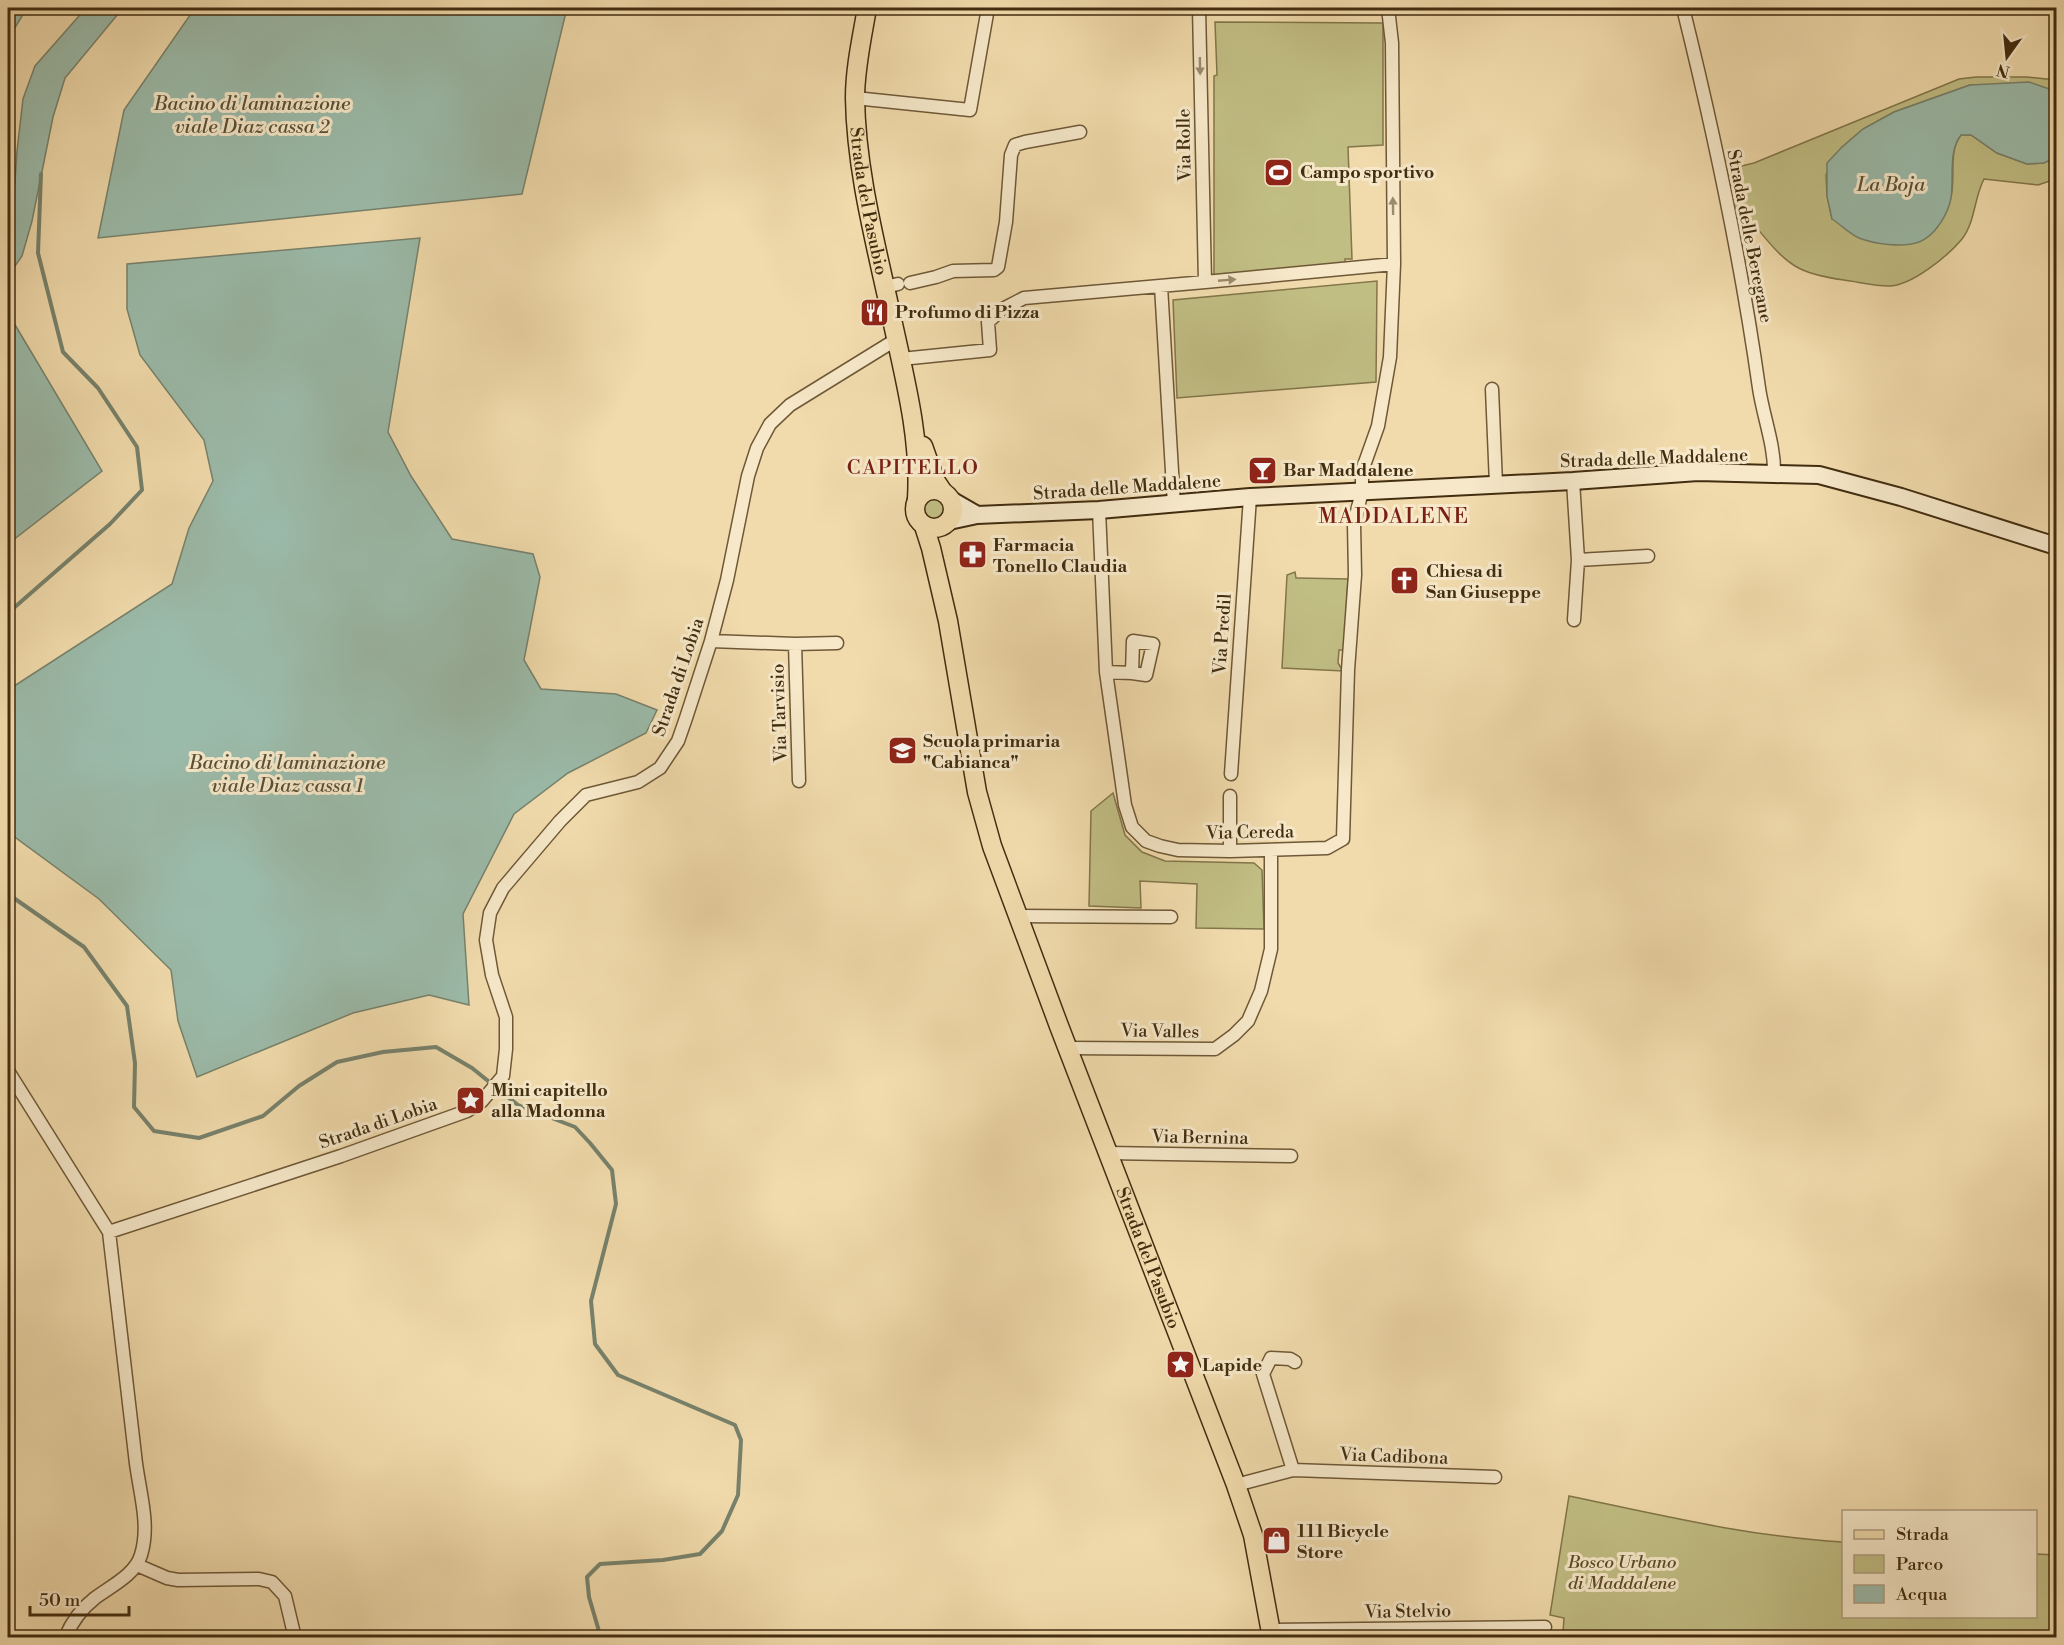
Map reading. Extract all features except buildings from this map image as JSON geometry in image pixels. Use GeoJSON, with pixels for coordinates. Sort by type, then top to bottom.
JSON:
{"type":"FeatureCollection","features":[{"type":"Feature","properties":{"kind":"main road","name":"Strada del Pasubio"},"geometry":{"type":"LineString","coordinates":[[867,8],[855,98],[861,162],[898,285],[897,339],[909,398],[917,459],[917,499]]}},
{"type":"Feature","properties":{"kind":"main road"},"geometry":{"type":"LineString","coordinates":[[909,398],[929,467],[947,496],[953,515],[947,523],[931,528],[918,521],[914,506],[917,499],[928,490],[947,496]]}},
{"type":"Feature","properties":{"kind":"main road","name":"Strada del Pasubio"},"geometry":{"type":"LineString","coordinates":[[947,523],[942,555],[948,621]]}},
{"type":"Feature","properties":{"kind":"main road","name":"Strada del Pasubio"},"geometry":{"type":"LineString","coordinates":[[924,526],[948,621],[977,792],[992,846],[1067,1048],[1236,1485],[1253,1535],[1271,1634]]}},
{"type":"Feature","properties":{"kind":"street"},"geometry":{"type":"LineString","coordinates":[[855,98],[970,110],[988,8]]}},
{"type":"Feature","properties":{"kind":"street","name":"Via Rolle"},"geometry":{"type":"LineString","coordinates":[[1199,8],[1205,282]]}},
{"type":"Feature","properties":{"kind":"street"},"geometry":{"type":"LineString","coordinates":[[1362,491],[1362,471],[1378,426],[1388,367],[1394,264],[1392,43],[1388,8]]}},
{"type":"Feature","properties":{"kind":"street","name":"Strada delle Beregane"},"geometry":{"type":"LineString","coordinates":[[1683,8],[1725,194],[1753,347],[1762,411],[1774,463],[1774,474]]}},
{"type":"Feature","properties":{"kind":"street"},"geometry":{"type":"LineString","coordinates":[[898,285],[953,271],[994,270],[998,267],[1006,222],[1011,155],[1015,145],[1080,132]]}},
{"type":"Feature","properties":{"kind":"street"},"geometry":{"type":"LineString","coordinates":[[901,359],[990,350],[988,322],[1001,310],[1024,298],[1394,264]]}},
{"type":"Feature","properties":{"kind":"street"},"geometry":{"type":"LineString","coordinates":[[1161,286],[1174,505]]}},
{"type":"Feature","properties":{"kind":"street","name":"Strada di Lobia"},"geometry":{"type":"LineString","coordinates":[[110,1232],[330,1160],[467,1111],[482,1101],[503,1076],[506,1049],[506,1017],[492,975],[486,940],[490,913],[503,888],[560,821],[586,795],[638,782],[660,768],[678,741],[711,641],[727,580],[748,476],[757,448],[770,424],[790,405],[897,339]]}},
{"type":"Feature","properties":{"kind":"street"},"geometry":{"type":"LineString","coordinates":[[1492,389],[1496,484]]}},
{"type":"Feature","properties":{"kind":"street","name":"Strada delle Maddalene"},"geometry":{"type":"LineString","coordinates":[[947,523],[976,515],[1099,510],[1250,497],[1573,481],[1698,472],[1819,475],[1901,497],[2056,546]]}},
{"type":"Feature","properties":{"kind":"street"},"geometry":{"type":"LineString","coordinates":[[1573,481],[1578,560],[1574,620]]}},
{"type":"Feature","properties":{"kind":"street","name":"Via Cereda"},"geometry":{"type":"LineString","coordinates":[[1099,510],[1106,672],[1125,805],[1132,827],[1146,841],[1178,850],[1327,848],[1343,839],[1348,670],[1355,575],[1354,524],[1362,491]]}},
{"type":"Feature","properties":{"kind":"street"},"geometry":{"type":"LineString","coordinates":[[947,496],[976,515]]}},
{"type":"Feature","properties":{"kind":"street","name":"Via Predil"},"geometry":{"type":"LineString","coordinates":[[1231,774],[1250,497]]}},
{"type":"Feature","properties":{"kind":"street"},"geometry":{"type":"LineString","coordinates":[[1578,560],[1648,556]]}},
{"type":"Feature","properties":{"kind":"street","name":"Via Tarvisio"},"geometry":{"type":"LineString","coordinates":[[711,641],[837,643]]}},
{"type":"Feature","properties":{"kind":"street","name":"Via Tarvisio"},"geometry":{"type":"LineString","coordinates":[[795,644],[799,782]]}},
{"type":"Feature","properties":{"kind":"street"},"geometry":{"type":"LineString","coordinates":[[1106,672],[1132,673]]}},
{"type":"Feature","properties":{"kind":"street"},"geometry":{"type":"LineString","coordinates":[[1230,796],[1230,851]]}},
{"type":"Feature","properties":{"kind":"street","name":"Via Valles"},"geometry":{"type":"LineString","coordinates":[[1067,1048],[1215,1049],[1234,1035],[1248,1021],[1261,992],[1271,949],[1271,850]]}},
{"type":"Feature","properties":{"kind":"street"},"geometry":{"type":"LineString","coordinates":[[1017,916],[1171,917]]}},
{"type":"Feature","properties":{"kind":"street"},"geometry":{"type":"LineString","coordinates":[[8,1071],[110,1232],[136,1466],[146,1530],[137,1565],[75,1617],[65,1638]]}},
{"type":"Feature","properties":{"kind":"street","name":"Via Bernina"},"geometry":{"type":"LineString","coordinates":[[1108,1153],[1291,1156]]}},
{"type":"Feature","properties":{"kind":"street"},"geometry":{"type":"LineString","coordinates":[[1293,1470],[1263,1374],[1271,1358],[1290,1359],[1295,1362]]}},
{"type":"Feature","properties":{"kind":"street","name":"Via Cadibona"},"geometry":{"type":"LineString","coordinates":[[1236,1485],[1293,1470],[1495,1477]]}},
{"type":"Feature","properties":{"kind":"street"},"geometry":{"type":"LineString","coordinates":[[137,1565],[167,1578],[178,1580],[259,1579],[272,1582],[285,1596],[295,1638]]}},
{"type":"Feature","properties":{"kind":"street","name":"Via Stelvio"},"geometry":{"type":"LineString","coordinates":[[1271,1634],[1545,1627]]}},
{"type":"Feature","properties":{"kind":"green space","name":"Campo sportivo"},"geometry":{"type":"Polygon","coordinates":[[[1215,22],[1383,23],[1383,145],[1348,147],[1352,259],[1345,259],[1345,268],[1214,276],[1214,76],[1217,75],[1215,22]]]}},
{"type":"Feature","properties":{"kind":"green space"},"geometry":{"type":"Polygon","coordinates":[[[2027,77],[2056,80],[2056,95],[2052,90],[1970,85],[1894,112],[1863,129],[1841,148],[1826,175],[1827,196],[1832,219],[1937,228],[1950,201],[1954,150],[1961,135],[1971,135],[1997,153],[2027,164],[2043,163],[2056,157],[2056,179],[2038,185],[1984,179],[1970,226],[1962,239],[1948,254],[1918,276],[1898,285],[1889,286],[1819,275],[1800,269],[1789,262],[1756,227],[1731,228],[1720,171],[1754,163],[1959,79],[2027,77]]]}},
{"type":"Feature","properties":{"kind":"green space"},"geometry":{"type":"Polygon","coordinates":[[[1377,281],[1376,382],[1177,398],[1173,300],[1377,281]]]}},
{"type":"Feature","properties":{"kind":"green space"},"geometry":{"type":"Polygon","coordinates":[[[930,498],[938,498],[945,505],[945,513],[938,520],[930,520],[923,513],[923,505],[930,498]]]}},
{"type":"Feature","properties":{"kind":"green space"},"geometry":{"type":"Polygon","coordinates":[[[1295,572],[1296,578],[1348,579],[1344,650],[1339,650],[1338,663],[1343,671],[1282,668],[1287,575],[1295,572]]]}},
{"type":"Feature","properties":{"kind":"green space"},"geometry":{"type":"Polygon","coordinates":[[[1113,793],[1125,835],[1142,852],[1165,861],[1254,863],[1262,870],[1264,929],[1196,928],[1197,884],[1140,881],[1141,908],[1089,906],[1091,811],[1113,793]]]}},
{"type":"Feature","properties":{"kind":"green space","name":"Bosco Urbano di Maddalene"},"geometry":{"type":"Polygon","coordinates":[[[1569,1496],[1740,1530],[1842,1542],[1842,1618],[2037,1618],[2037,1554],[2056,1555],[2056,1637],[1549,1637],[1549,1634],[1563,1632],[1564,1618],[1550,1615],[1569,1496]]]}},
{"type":"Feature","properties":{"kind":"water"},"geometry":{"type":"Polygon","coordinates":[[[8,8],[27,8],[8,39],[8,8]]]}},
{"type":"Feature","properties":{"kind":"water"},"geometry":{"type":"Polygon","coordinates":[[[86,8],[123,8],[65,78],[53,117],[32,221],[22,256],[8,276],[8,226],[13,211],[23,99],[35,66],[86,8]]]}},
{"type":"Feature","properties":{"kind":"water","name":"Bacino di laminazione viale Diaz cassa 2"},"geometry":{"type":"Polygon","coordinates":[[[195,8],[567,8],[522,194],[98,238],[124,110],[195,8]]]}},
{"type":"Feature","properties":{"kind":"water","name":"La Boja"},"geometry":{"type":"Polygon","coordinates":[[[2029,82],[2052,90],[2056,95],[2056,157],[2044,163],[2027,164],[1997,153],[1971,135],[1961,135],[1954,149],[1949,204],[1940,224],[1925,239],[1905,245],[1872,242],[1856,236],[1832,219],[1827,196],[1827,163],[1863,129],[1894,112],[1970,85],[2029,82]]]}},
{"type":"Feature","properties":{"kind":"water","name":"Bacino di laminazione viale Diaz cassa 1"},"geometry":{"type":"Polygon","coordinates":[[[420,238],[388,432],[411,476],[452,539],[533,554],[540,577],[524,660],[541,689],[616,694],[657,710],[646,733],[568,773],[514,814],[463,914],[469,1005],[429,995],[353,1013],[197,1077],[178,1021],[171,970],[99,899],[8,832],[8,690],[172,584],[189,528],[213,481],[204,440],[140,355],[127,309],[127,264],[420,238]]]}},
{"type":"Feature","properties":{"kind":"water"},"geometry":{"type":"Polygon","coordinates":[[[8,313],[102,471],[8,544],[8,313]]]}},
{"type":"Feature","properties":{"kind":"waterway"},"geometry":{"type":"LineString","coordinates":[[8,613],[110,524],[142,490],[137,447],[98,388],[63,352],[38,253],[41,174]]}},
{"type":"Feature","properties":{"kind":"waterway"},"geometry":{"type":"LineString","coordinates":[[8,894],[84,947],[127,1006],[135,1063],[134,1107],[154,1131],[199,1138],[263,1116],[299,1086],[337,1062],[383,1052],[436,1047],[472,1068],[518,1105],[575,1127],[612,1170],[616,1204],[591,1301],[595,1344],[618,1375],[735,1425],[741,1440],[738,1495],[722,1531],[700,1554],[663,1560],[600,1564],[587,1577],[589,1597],[601,1638]]}},
{"type":"Feature","properties":{"kind":"place","name":"Campo sportivo"},"geometry":{"type":"Point","coordinates":[1279,172]}},
{"type":"Feature","properties":{"kind":"place","name":"Profumo di Pizza"},"geometry":{"type":"Point","coordinates":[874,312]}},
{"type":"Feature","properties":{"kind":"place","name":"Bar Maddalene"},"geometry":{"type":"Point","coordinates":[1262,470]}},
{"type":"Feature","properties":{"kind":"place","name":"Farmacia Tonello Claudia"},"geometry":{"type":"Point","coordinates":[972,555]}},
{"type":"Feature","properties":{"kind":"place","name":"Chiesa di San Giuseppe"},"geometry":{"type":"Point","coordinates":[1405,581]}},
{"type":"Feature","properties":{"kind":"place","name":"Scuola primaria \"Cabianca\""},"geometry":{"type":"Point","coordinates":[902,751]}},
{"type":"Feature","properties":{"kind":"place","name":"Mini capitello alla Madonna"},"geometry":{"type":"Point","coordinates":[470,1100]}},
{"type":"Feature","properties":{"kind":"place","name":"Lapide"},"geometry":{"type":"Point","coordinates":[1181,1365]}},
{"type":"Feature","properties":{"kind":"place","name":"111 Bicycle Store"},"geometry":{"type":"Point","coordinates":[1276,1541]}},
{"type":"Feature","properties":{"kind":"district","name":"CAPITELLO"},"geometry":{"type":"Point","coordinates":[913,467]}},
{"type":"Feature","properties":{"kind":"district","name":"MADDALENE"},"geometry":{"type":"Point","coordinates":[1394,516]}}]}
